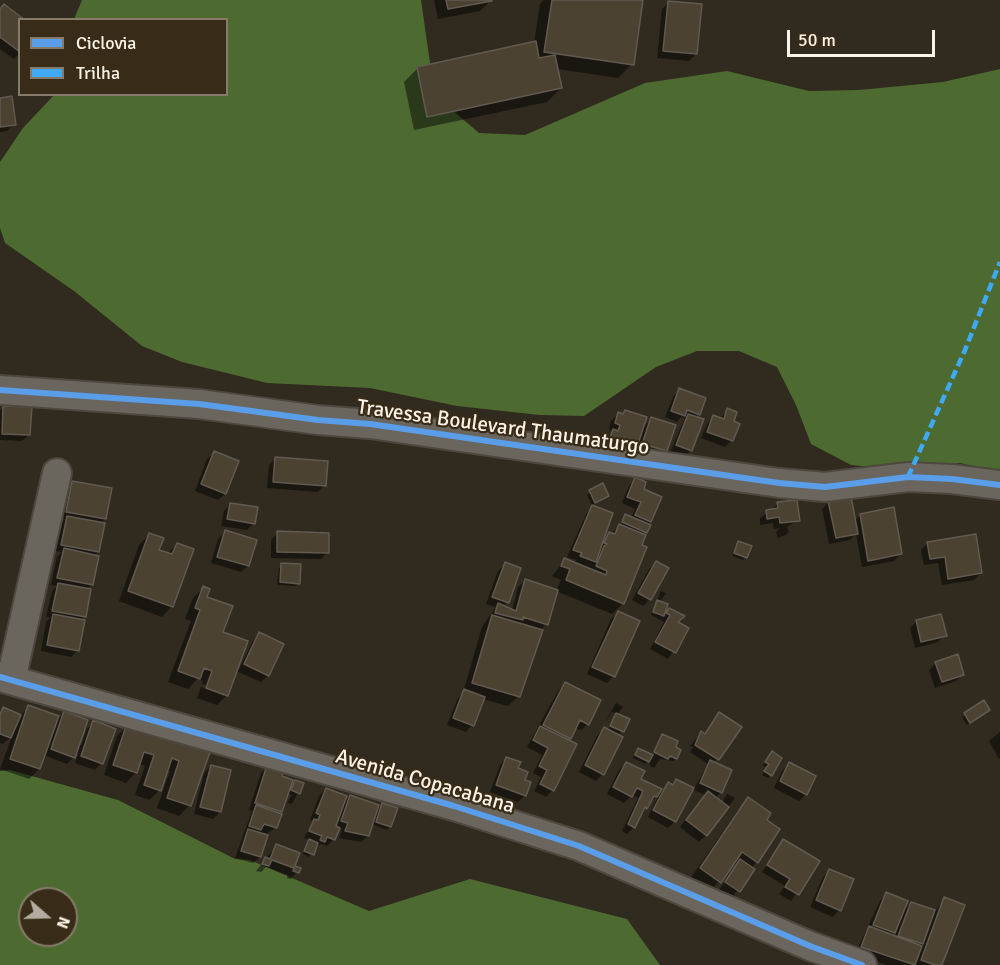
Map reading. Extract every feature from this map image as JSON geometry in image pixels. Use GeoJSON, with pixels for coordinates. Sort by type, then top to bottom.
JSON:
{"type":"FeatureCollection","features":[{"type":"Feature","properties":{"kind":"street","name":"Travessa Boulevard Thaumaturgo"},"geometry":{"type":"LineString","coordinates":[[1,387],[199,404],[307,419],[370,424],[779,483],[825,487],[908,477],[952,479],[1000,485]]}},
{"type":"Feature","properties":{"kind":"street"},"geometry":{"type":"LineString","coordinates":[[5,678],[57,473]]}},
{"type":"Feature","properties":{"kind":"street","name":"Avenida Copacabana"},"geometry":{"type":"LineString","coordinates":[[5,678],[453,806],[579,846],[810,946],[862,965]]}},
{"type":"Feature","properties":{"kind":"green space"},"geometry":{"type":"Polygon","coordinates":[[[82,0],[421,0],[430,63],[444,103],[479,133],[525,135],[645,83],[727,71],[809,91],[859,90],[943,82],[1000,69],[1000,472],[960,463],[892,469],[851,465],[811,444],[796,405],[777,367],[739,351],[697,351],[656,367],[584,416],[540,415],[457,406],[370,388],[267,383],[182,362],[142,346],[74,291],[5,243],[0,228],[0,162],[23,128],[53,96],[228,96],[228,18],[74,18],[82,0]]]}},
{"type":"Feature","properties":{"kind":"green space"},"geometry":{"type":"Polygon","coordinates":[[[10,770],[118,800],[235,859],[250,860],[369,911],[470,879],[627,919],[660,965],[0,965],[0,771],[10,770]]]}},
{"type":"Feature","properties":{"kind":"building"},"geometry":{"type":"Polygon","coordinates":[[[446,0],[492,0],[492,1],[448,9],[446,0]]]}},
{"type":"Feature","properties":{"kind":"building"},"geometry":{"type":"Polygon","coordinates":[[[552,0],[643,0],[634,65],[544,52],[552,0]]]}},
{"type":"Feature","properties":{"kind":"building"},"geometry":{"type":"Polygon","coordinates":[[[668,1],[702,4],[697,54],[663,51],[668,1]]]}},
{"type":"Feature","properties":{"kind":"building"},"geometry":{"type":"Polygon","coordinates":[[[4,4],[22,18],[18,18],[18,50],[0,37],[0,9],[4,4]]]}},
{"type":"Feature","properties":{"kind":"building"},"geometry":{"type":"Polygon","coordinates":[[[536,41],[539,58],[555,55],[562,88],[427,117],[417,67],[536,41]]]}},
{"type":"Feature","properties":{"kind":"building"},"geometry":{"type":"Polygon","coordinates":[[[12,96],[16,125],[0,127],[0,98],[12,96]]]}},
{"type":"Feature","properties":{"kind":"building"},"geometry":{"type":"Polygon","coordinates":[[[679,388],[706,398],[700,415],[687,410],[685,416],[671,411],[679,388]]]}},
{"type":"Feature","properties":{"kind":"building"},"geometry":{"type":"Polygon","coordinates":[[[3,406],[32,407],[30,435],[2,434],[3,406]]]}},
{"type":"Feature","properties":{"kind":"building"},"geometry":{"type":"Polygon","coordinates":[[[727,408],[737,412],[734,421],[740,424],[733,441],[707,432],[713,415],[724,419],[727,408]]]}},
{"type":"Feature","properties":{"kind":"building"},"geometry":{"type":"Polygon","coordinates":[[[625,410],[647,417],[638,444],[610,438],[613,429],[618,431],[620,425],[615,423],[618,412],[623,414],[625,410]]]}},
{"type":"Feature","properties":{"kind":"building"},"geometry":{"type":"Polygon","coordinates":[[[688,414],[704,419],[692,451],[676,445],[688,414]]]}},
{"type":"Feature","properties":{"kind":"building"},"geometry":{"type":"Polygon","coordinates":[[[651,417],[676,425],[667,451],[642,444],[651,417]]]}},
{"type":"Feature","properties":{"kind":"building"},"geometry":{"type":"Polygon","coordinates":[[[214,451],[239,461],[226,494],[201,484],[214,451]]]}},
{"type":"Feature","properties":{"kind":"building"},"geometry":{"type":"Polygon","coordinates":[[[275,457],[328,461],[326,486],[273,482],[275,457]]]}},
{"type":"Feature","properties":{"kind":"building"},"geometry":{"type":"Polygon","coordinates":[[[635,477],[646,482],[644,489],[662,497],[651,522],[635,515],[641,502],[627,497],[635,477]]]}},
{"type":"Feature","properties":{"kind":"building"},"geometry":{"type":"Polygon","coordinates":[[[72,481],[112,488],[106,519],[66,512],[72,481]]]}},
{"type":"Feature","properties":{"kind":"building"},"geometry":{"type":"Polygon","coordinates":[[[603,483],[609,496],[595,503],[589,490],[603,483]]]}},
{"type":"Feature","properties":{"kind":"building"},"geometry":{"type":"Polygon","coordinates":[[[851,496],[858,534],[836,538],[828,501],[851,496]]]}},
{"type":"Feature","properties":{"kind":"building"},"geometry":{"type":"Polygon","coordinates":[[[797,500],[800,521],[780,523],[779,517],[767,519],[766,510],[778,508],[777,502],[797,500]]]}},
{"type":"Feature","properties":{"kind":"building"},"geometry":{"type":"Polygon","coordinates":[[[230,503],[258,507],[255,524],[227,519],[230,503]]]}},
{"type":"Feature","properties":{"kind":"building"},"geometry":{"type":"Polygon","coordinates":[[[592,505],[613,513],[596,562],[580,556],[582,553],[573,550],[592,505]]]}},
{"type":"Feature","properties":{"kind":"building"},"geometry":{"type":"Polygon","coordinates":[[[894,507],[902,554],[868,561],[860,514],[894,507]]]}},
{"type":"Feature","properties":{"kind":"building"},"geometry":{"type":"Polygon","coordinates":[[[625,514],[651,525],[647,533],[622,522],[625,514]]]}},
{"type":"Feature","properties":{"kind":"building"},"geometry":{"type":"Polygon","coordinates":[[[67,516],[105,523],[99,552],[61,545],[67,516]]]}},
{"type":"Feature","properties":{"kind":"building"},"geometry":{"type":"Polygon","coordinates":[[[619,524],[646,535],[642,545],[647,547],[624,604],[566,580],[570,569],[561,566],[564,558],[606,575],[607,571],[596,566],[607,544],[604,543],[609,532],[615,534],[619,524]]]}},
{"type":"Feature","properties":{"kind":"building"},"geometry":{"type":"Polygon","coordinates":[[[225,530],[257,540],[249,566],[217,557],[225,530]]]}},
{"type":"Feature","properties":{"kind":"building"},"geometry":{"type":"Polygon","coordinates":[[[277,531],[329,533],[329,553],[277,552],[277,531]]]}},
{"type":"Feature","properties":{"kind":"building"},"geometry":{"type":"Polygon","coordinates":[[[149,533],[164,538],[159,550],[172,554],[177,543],[194,549],[173,607],[128,591],[149,533]]]}},
{"type":"Feature","properties":{"kind":"building"},"geometry":{"type":"Polygon","coordinates":[[[976,534],[982,573],[948,579],[945,557],[930,559],[927,542],[976,534]]]}},
{"type":"Feature","properties":{"kind":"building"},"geometry":{"type":"Polygon","coordinates":[[[738,541],[752,546],[747,558],[734,553],[738,541]]]}},
{"type":"Feature","properties":{"kind":"building"},"geometry":{"type":"Polygon","coordinates":[[[64,548],[99,556],[93,585],[57,578],[64,548]]]}},
{"type":"Feature","properties":{"kind":"building"},"geometry":{"type":"Polygon","coordinates":[[[656,561],[669,568],[651,600],[638,593],[656,561]]]}},
{"type":"Feature","properties":{"kind":"building"},"geometry":{"type":"Polygon","coordinates":[[[505,562],[521,568],[509,603],[492,597],[505,562]]]}},
{"type":"Feature","properties":{"kind":"building"},"geometry":{"type":"Polygon","coordinates":[[[281,563],[301,564],[300,584],[280,582],[281,563]]]}},
{"type":"Feature","properties":{"kind":"building"},"geometry":{"type":"Polygon","coordinates":[[[525,579],[558,590],[548,625],[523,617],[523,620],[495,613],[498,603],[516,611],[525,579]]]}},
{"type":"Feature","properties":{"kind":"building"},"geometry":{"type":"Polygon","coordinates":[[[58,583],[91,589],[86,617],[52,611],[58,583]]]}},
{"type":"Feature","properties":{"kind":"building"},"geometry":{"type":"Polygon","coordinates":[[[203,586],[210,589],[207,597],[233,606],[223,632],[248,641],[228,696],[206,688],[212,671],[204,668],[200,679],[178,671],[200,610],[195,608],[203,586]]]}},
{"type":"Feature","properties":{"kind":"building"},"geometry":{"type":"Polygon","coordinates":[[[657,600],[668,604],[664,616],[653,612],[657,600]]]}},
{"type":"Feature","properties":{"kind":"building"},"geometry":{"type":"Polygon","coordinates":[[[669,608],[685,616],[678,622],[689,628],[676,653],[655,642],[670,615],[666,613],[669,608]]]}},
{"type":"Feature","properties":{"kind":"building"},"geometry":{"type":"Polygon","coordinates":[[[618,611],[640,621],[615,677],[592,667],[618,611]]]}},
{"type":"Feature","properties":{"kind":"building"},"geometry":{"type":"Polygon","coordinates":[[[53,614],[85,620],[79,651],[47,645],[53,614]]]}},
{"type":"Feature","properties":{"kind":"building"},"geometry":{"type":"Polygon","coordinates":[[[941,614],[947,636],[921,642],[916,620],[941,614]]]}},
{"type":"Feature","properties":{"kind":"building"},"geometry":{"type":"Polygon","coordinates":[[[492,615],[543,630],[520,697],[472,683],[492,615]]]}},
{"type":"Feature","properties":{"kind":"building"},"geometry":{"type":"Polygon","coordinates":[[[259,632],[284,644],[269,676],[244,664],[259,632]]]}},
{"type":"Feature","properties":{"kind":"building"},"geometry":{"type":"Polygon","coordinates":[[[958,654],[964,675],[942,682],[935,662],[958,654]]]}},
{"type":"Feature","properties":{"kind":"building"},"geometry":{"type":"Polygon","coordinates":[[[565,682],[601,700],[589,725],[580,720],[571,739],[543,725],[565,682]]]}},
{"type":"Feature","properties":{"kind":"building"},"geometry":{"type":"Polygon","coordinates":[[[464,689],[485,697],[474,726],[453,718],[464,689]]]}},
{"type":"Feature","properties":{"kind":"building"},"geometry":{"type":"Polygon","coordinates":[[[984,700],[990,710],[970,723],[964,713],[984,700]]]}},
{"type":"Feature","properties":{"kind":"building"},"geometry":{"type":"Polygon","coordinates":[[[28,705],[59,716],[40,769],[10,759],[28,705]]]}},
{"type":"Feature","properties":{"kind":"building"},"geometry":{"type":"Polygon","coordinates":[[[3,707],[21,715],[11,738],[0,734],[0,715],[3,707]]]}},
{"type":"Feature","properties":{"kind":"building"},"geometry":{"type":"Polygon","coordinates":[[[64,711],[88,720],[75,758],[51,749],[64,711]]]}},
{"type":"Feature","properties":{"kind":"building"},"geometry":{"type":"Polygon","coordinates":[[[719,712],[742,727],[719,760],[695,745],[701,731],[705,734],[719,712]]]}},
{"type":"Feature","properties":{"kind":"building"},"geometry":{"type":"Polygon","coordinates":[[[616,713],[630,719],[624,732],[610,726],[616,713]]]}},
{"type":"Feature","properties":{"kind":"building"},"geometry":{"type":"Polygon","coordinates":[[[93,720],[116,729],[103,764],[81,756],[93,720]]]}},
{"type":"Feature","properties":{"kind":"building"},"geometry":{"type":"Polygon","coordinates":[[[127,723],[210,752],[191,806],[167,798],[179,761],[172,758],[161,791],[144,785],[154,755],[144,752],[137,773],[113,765],[127,723]]]}},
{"type":"Feature","properties":{"kind":"building"},"geometry":{"type":"Polygon","coordinates":[[[540,726],[577,744],[554,791],[540,784],[547,770],[539,766],[548,748],[533,740],[540,726]]]}},
{"type":"Feature","properties":{"kind":"building"},"geometry":{"type":"Polygon","coordinates":[[[604,727],[623,737],[604,775],[585,765],[604,727]]]}},
{"type":"Feature","properties":{"kind":"building"},"geometry":{"type":"Polygon","coordinates":[[[662,734],[678,741],[676,747],[681,750],[677,759],[670,756],[668,759],[654,752],[662,734]]]}},
{"type":"Feature","properties":{"kind":"building"},"geometry":{"type":"Polygon","coordinates":[[[638,748],[653,755],[649,762],[635,755],[638,748]]]}},
{"type":"Feature","properties":{"kind":"building"},"geometry":{"type":"Polygon","coordinates":[[[772,751],[782,758],[772,776],[764,771],[769,764],[765,762],[772,751]]]}},
{"type":"Feature","properties":{"kind":"building"},"geometry":{"type":"Polygon","coordinates":[[[506,757],[521,762],[518,768],[528,772],[525,780],[531,782],[526,796],[496,785],[506,757]]]}},
{"type":"Feature","properties":{"kind":"building"},"geometry":{"type":"Polygon","coordinates":[[[710,760],[732,770],[722,793],[700,783],[710,760]]]}},
{"type":"Feature","properties":{"kind":"building"},"geometry":{"type":"Polygon","coordinates":[[[626,762],[645,771],[641,779],[662,789],[657,797],[654,796],[647,809],[645,807],[635,828],[628,824],[643,791],[637,788],[632,797],[613,787],[626,762]]]}},
{"type":"Feature","properties":{"kind":"building"},"geometry":{"type":"Polygon","coordinates":[[[789,762],[816,776],[807,795],[780,781],[789,762]]]}},
{"type":"Feature","properties":{"kind":"building"},"geometry":{"type":"Polygon","coordinates":[[[211,765],[231,770],[221,812],[200,807],[211,765]]]}},
{"type":"Feature","properties":{"kind":"building"},"geometry":{"type":"Polygon","coordinates":[[[267,765],[284,770],[282,776],[293,780],[282,812],[255,803],[267,765]]]}},
{"type":"Feature","properties":{"kind":"building"},"geometry":{"type":"Polygon","coordinates":[[[676,779],[694,788],[676,822],[653,810],[668,782],[673,785],[676,779]]]}},
{"type":"Feature","properties":{"kind":"building"},"geometry":{"type":"Polygon","coordinates":[[[295,780],[304,783],[300,794],[291,790],[295,780]]]}},
{"type":"Feature","properties":{"kind":"building"},"geometry":{"type":"Polygon","coordinates":[[[326,788],[347,796],[336,826],[340,828],[335,840],[327,837],[325,842],[320,840],[322,836],[309,831],[314,819],[318,820],[320,815],[316,813],[326,788]]]}},
{"type":"Feature","properties":{"kind":"building"},"geometry":{"type":"Polygon","coordinates":[[[708,791],[729,807],[707,836],[686,820],[708,791]]]}},
{"type":"Feature","properties":{"kind":"building"},"geometry":{"type":"Polygon","coordinates":[[[350,795],[379,805],[369,836],[345,831],[348,823],[341,821],[350,795]]]}},
{"type":"Feature","properties":{"kind":"building"},"geometry":{"type":"Polygon","coordinates":[[[748,797],[771,813],[767,820],[780,829],[758,863],[742,852],[721,883],[700,868],[748,797]]]}},
{"type":"Feature","properties":{"kind":"building"},"geometry":{"type":"Polygon","coordinates":[[[382,803],[398,808],[391,827],[376,822],[382,803]]]}},
{"type":"Feature","properties":{"kind":"building"},"geometry":{"type":"Polygon","coordinates":[[[256,805],[282,814],[277,828],[264,824],[261,830],[249,826],[256,805]]]}},
{"type":"Feature","properties":{"kind":"building"},"geometry":{"type":"Polygon","coordinates":[[[248,829],[268,835],[261,857],[241,851],[248,829]]]}},
{"type":"Feature","properties":{"kind":"building"},"geometry":{"type":"Polygon","coordinates":[[[309,839],[318,843],[314,855],[304,851],[309,839]]]}},
{"type":"Feature","properties":{"kind":"building"},"geometry":{"type":"Polygon","coordinates":[[[783,839],[820,861],[799,895],[785,887],[790,879],[767,865],[783,839]]]}},
{"type":"Feature","properties":{"kind":"building"},"geometry":{"type":"Polygon","coordinates":[[[276,844],[300,853],[295,866],[301,868],[299,873],[293,871],[294,868],[272,860],[269,866],[262,864],[265,857],[270,859],[276,844]]]}},
{"type":"Feature","properties":{"kind":"building"},"geometry":{"type":"Polygon","coordinates":[[[740,859],[755,869],[740,892],[725,882],[740,859]]]}},
{"type":"Feature","properties":{"kind":"building"},"geometry":{"type":"Polygon","coordinates":[[[829,869],[854,879],[841,911],[816,900],[829,869]]]}},
{"type":"Feature","properties":{"kind":"building"},"geometry":{"type":"Polygon","coordinates":[[[886,892],[908,901],[895,933],[873,925],[886,892]]]}},
{"type":"Feature","properties":{"kind":"building"},"geometry":{"type":"Polygon","coordinates":[[[944,897],[965,905],[942,965],[935,965],[921,960],[944,897]]]}},
{"type":"Feature","properties":{"kind":"building"},"geometry":{"type":"Polygon","coordinates":[[[911,902],[935,910],[923,944],[898,936],[911,902]]]}},
{"type":"Feature","properties":{"kind":"building"},"geometry":{"type":"Polygon","coordinates":[[[869,926],[922,946],[915,965],[861,947],[869,926]]]}},
{"type":"Feature","properties":{"kind":"marked path"},"geometry":{"type":"LineString","coordinates":[[908,477],[965,350],[1000,262]]}},
{"type":"Feature","properties":{"kind":"cycle path"},"geometry":{"type":"LineString","coordinates":[[0,390],[199,404],[318,420],[370,424],[779,483],[825,487],[908,477],[952,479],[1000,485]]}},
{"type":"Feature","properties":{"kind":"cycle path"},"geometry":{"type":"LineString","coordinates":[[0,677],[454,806],[579,846],[810,946],[862,965]]}}]}
